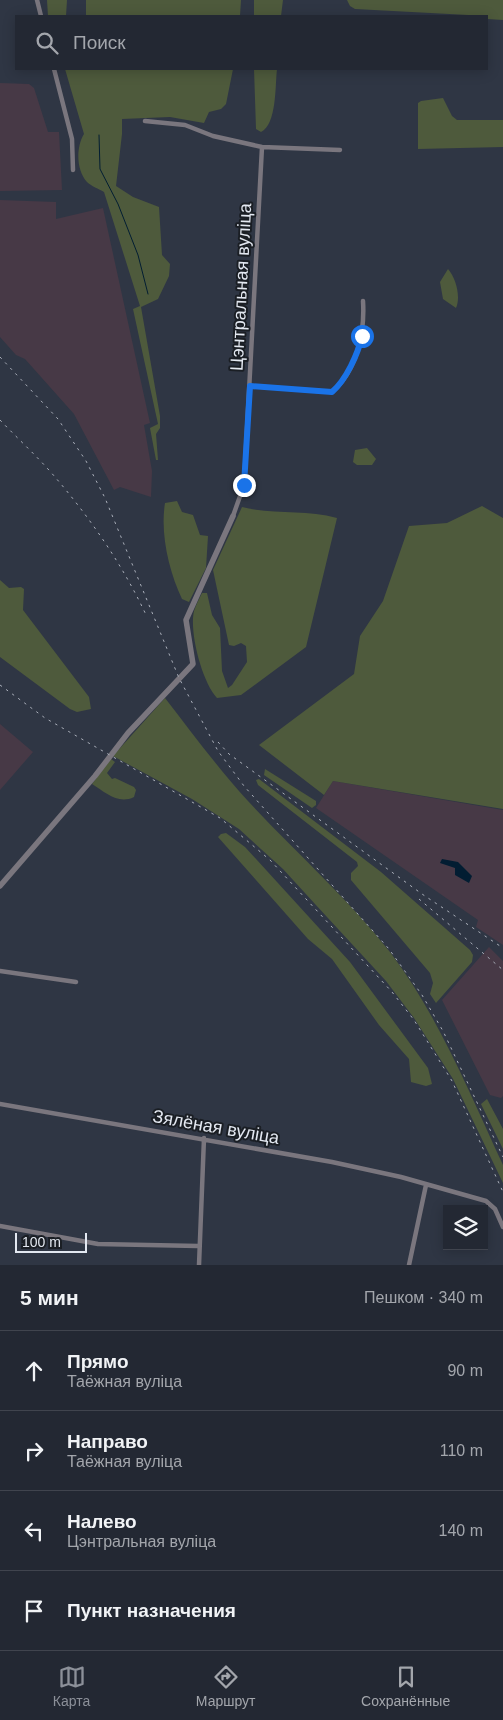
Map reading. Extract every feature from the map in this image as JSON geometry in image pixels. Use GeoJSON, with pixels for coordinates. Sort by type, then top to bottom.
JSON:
{"type":"FeatureCollection","features":[{"type":"Feature","properties":{"kind":"street"},"geometry":{"type":"LineString","coordinates":[[37,0],[41,15]]}},
{"type":"Feature","properties":{"kind":"street"},"geometry":{"type":"LineString","coordinates":[[54,70],[72,139],[73,170]]}},
{"type":"Feature","properties":{"kind":"street"},"geometry":{"type":"LineString","coordinates":[[145,121],[185,126],[212,136],[262,147],[340,150]]}},
{"type":"Feature","properties":{"kind":"street","name":"Цэнтральная вуліца"},"geometry":{"type":"LineString","coordinates":[[233,516],[244,485],[262,147]]}},
{"type":"Feature","properties":{"kind":"street"},"geometry":{"type":"LineString","coordinates":[[250,386],[332,392],[339,385],[360,345],[363,301]]}},
{"type":"Feature","properties":{"kind":"street"},"geometry":{"type":"LineString","coordinates":[[0,886],[95,776],[128,733],[193,664],[186,620],[233,516]]}},
{"type":"Feature","properties":{"kind":"street"},"geometry":{"type":"LineString","coordinates":[[0,971],[76,982]]}},
{"type":"Feature","properties":{"kind":"street","name":"Зялёная вуліца"},"geometry":{"type":"LineString","coordinates":[[0,1104],[204,1138],[401,1177],[490,1203],[503,1227]]}},
{"type":"Feature","properties":{"kind":"street"},"geometry":{"type":"LineString","coordinates":[[199,1265],[198,1246],[204,1138]]}},
{"type":"Feature","properties":{"kind":"street"},"geometry":{"type":"LineString","coordinates":[[409,1265],[426,1185]]}},
{"type":"Feature","properties":{"kind":"street"},"geometry":{"type":"LineString","coordinates":[[0,1226],[98,1244],[198,1246]]}},
{"type":"Feature","properties":{"kind":"shaded area"},"geometry":{"type":"Polygon","coordinates":[[[0,83],[29,84],[34,88],[48,132],[59,132],[62,190],[0,191],[0,83]]]}},
{"type":"Feature","properties":{"kind":"shaded area"},"geometry":{"type":"Polygon","coordinates":[[[0,200],[56,202],[56,219],[103,208],[150,423],[144,425],[152,471],[151,497],[120,487],[114,490],[74,414],[25,359],[16,355],[0,337],[0,200]]]}},
{"type":"Feature","properties":{"kind":"shaded area"},"geometry":{"type":"Polygon","coordinates":[[[0,724],[33,752],[0,790],[0,724]]]}},
{"type":"Feature","properties":{"kind":"shaded area"},"geometry":{"type":"Polygon","coordinates":[[[333,781],[503,810],[503,945],[476,927],[478,920],[316,808],[333,781]]]}},
{"type":"Feature","properties":{"kind":"shaded area"},"geometry":{"type":"Polygon","coordinates":[[[489,947],[503,961],[503,1096],[501,1098],[490,1095],[442,1000],[489,947]]]}},
{"type":"Feature","properties":{"kind":"green space"},"geometry":{"type":"Polygon","coordinates":[[[47,0],[67,0],[66,15],[48,15],[47,0]]]}},
{"type":"Feature","properties":{"kind":"green space"},"geometry":{"type":"Polygon","coordinates":[[[86,0],[241,0],[240,15],[86,15],[86,0]]]}},
{"type":"Feature","properties":{"kind":"green space"},"geometry":{"type":"Polygon","coordinates":[[[254,0],[283,0],[281,15],[254,15],[254,0]]]}},
{"type":"Feature","properties":{"kind":"green space"},"geometry":{"type":"Polygon","coordinates":[[[347,0],[503,0],[503,20],[488,19],[488,15],[355,9],[350,6],[347,0]]]}},
{"type":"Feature","properties":{"kind":"green space"},"geometry":{"type":"Polygon","coordinates":[[[65,70],[233,70],[226,104],[221,109],[209,112],[204,123],[170,117],[122,119],[116,186],[133,197],[159,207],[162,255],[170,264],[169,276],[158,299],[141,307],[160,416],[160,428],[156,434],[158,460],[156,460],[150,428],[158,424],[133,309],[140,306],[104,192],[87,182],[79,165],[80,145],[84,134],[65,70]]]}},
{"type":"Feature","properties":{"kind":"green space"},"geometry":{"type":"Polygon","coordinates":[[[254,70],[277,70],[273,113],[266,128],[261,132],[256,129],[254,70]]]}},
{"type":"Feature","properties":{"kind":"green space"},"geometry":{"type":"Polygon","coordinates":[[[443,98],[452,116],[457,120],[503,120],[503,147],[418,149],[418,103],[443,98]]]}},
{"type":"Feature","properties":{"kind":"green space"},"geometry":{"type":"Polygon","coordinates":[[[448,269],[457,288],[458,299],[456,308],[443,299],[440,282],[448,269]]]}},
{"type":"Feature","properties":{"kind":"green space"},"geometry":{"type":"Polygon","coordinates":[[[367,448],[376,459],[372,465],[357,465],[353,462],[355,450],[367,448]]]}},
{"type":"Feature","properties":{"kind":"green space"},"geometry":{"type":"Polygon","coordinates":[[[177,501],[182,512],[193,515],[200,535],[208,536],[206,568],[189,602],[182,599],[177,588],[165,540],[165,503],[177,501]]]}},
{"type":"Feature","properties":{"kind":"green space"},"geometry":{"type":"Polygon","coordinates":[[[482,506],[503,518],[503,809],[333,781],[324,795],[259,745],[354,674],[360,636],[383,601],[409,526],[447,523],[482,506]]]}},
{"type":"Feature","properties":{"kind":"green space"},"geometry":{"type":"Polygon","coordinates":[[[242,507],[265,511],[325,515],[337,518],[306,647],[241,695],[217,698],[206,681],[198,656],[193,631],[194,611],[202,593],[207,593],[212,615],[220,628],[222,671],[228,688],[247,662],[246,646],[241,643],[234,646],[229,645],[213,570],[242,507]]]}},
{"type":"Feature","properties":{"kind":"green space"},"geometry":{"type":"Polygon","coordinates":[[[0,580],[9,588],[21,587],[24,589],[23,610],[89,697],[91,709],[77,712],[70,709],[0,657],[0,580]]]}},
{"type":"Feature","properties":{"kind":"green space"},"geometry":{"type":"Polygon","coordinates":[[[165,698],[237,789],[356,912],[390,952],[408,977],[424,1002],[452,1056],[503,1165],[503,1183],[453,1079],[414,1018],[386,981],[283,869],[239,829],[192,799],[113,756],[165,698]]]}},
{"type":"Feature","properties":{"kind":"green space"},"geometry":{"type":"Polygon","coordinates":[[[111,759],[115,762],[107,773],[112,779],[115,778],[134,787],[136,790],[134,797],[117,799],[92,784],[111,759]]]}},
{"type":"Feature","properties":{"kind":"green space"},"geometry":{"type":"Polygon","coordinates":[[[265,769],[316,801],[316,805],[312,808],[264,775],[265,769]]]}},
{"type":"Feature","properties":{"kind":"green space"},"geometry":{"type":"Polygon","coordinates":[[[259,779],[381,872],[470,950],[473,955],[472,962],[436,1003],[430,994],[433,983],[430,973],[351,880],[351,873],[358,866],[357,862],[258,785],[256,780],[259,779]]]}},
{"type":"Feature","properties":{"kind":"green space"},"geometry":{"type":"Polygon","coordinates":[[[226,833],[245,847],[350,962],[428,1068],[432,1084],[426,1086],[411,1082],[409,1059],[379,1025],[332,959],[308,939],[218,837],[226,833]]]}},
{"type":"Feature","properties":{"kind":"green space"},"geometry":{"type":"Polygon","coordinates":[[[487,1099],[503,1129],[503,1149],[481,1104],[487,1099]]]}},
{"type":"Feature","properties":{"kind":"water"},"geometry":{"type":"Polygon","coordinates":[[[442,859],[458,862],[472,876],[469,883],[455,875],[455,868],[440,863],[442,859]]]}},
{"type":"Feature","properties":{"kind":"waterway"},"geometry":{"type":"LineString","coordinates":[[99,135],[100,169],[118,204],[138,255],[148,294]]}},
{"type":"Feature","properties":{"kind":"railway"},"geometry":{"type":"LineString","coordinates":[[0,357],[58,419],[86,461],[105,498],[179,678],[218,751],[244,786],[389,949],[422,995],[443,1031],[503,1157]]}},
{"type":"Feature","properties":{"kind":"railway"},"geometry":{"type":"LineString","coordinates":[[0,420],[48,470],[81,510],[106,544],[128,580],[147,617]]}},
{"type":"Feature","properties":{"kind":"railway"},"geometry":{"type":"LineString","coordinates":[[0,685],[45,718],[220,818],[270,860],[392,992],[414,1020],[452,1081],[503,1192]]}},
{"type":"Feature","properties":{"kind":"railway"},"geometry":{"type":"LineString","coordinates":[[218,742],[229,754],[422,894],[503,948]]}},
{"type":"Feature","properties":{"kind":"railway"},"geometry":{"type":"LineString","coordinates":[[419,899],[503,970]]}},
{"type":"Feature","properties":{"kind":"route"},"geometry":{"type":"LineString","coordinates":[[244,485],[250,386],[332,392],[339,385],[360,345],[362,336]]}}]}
